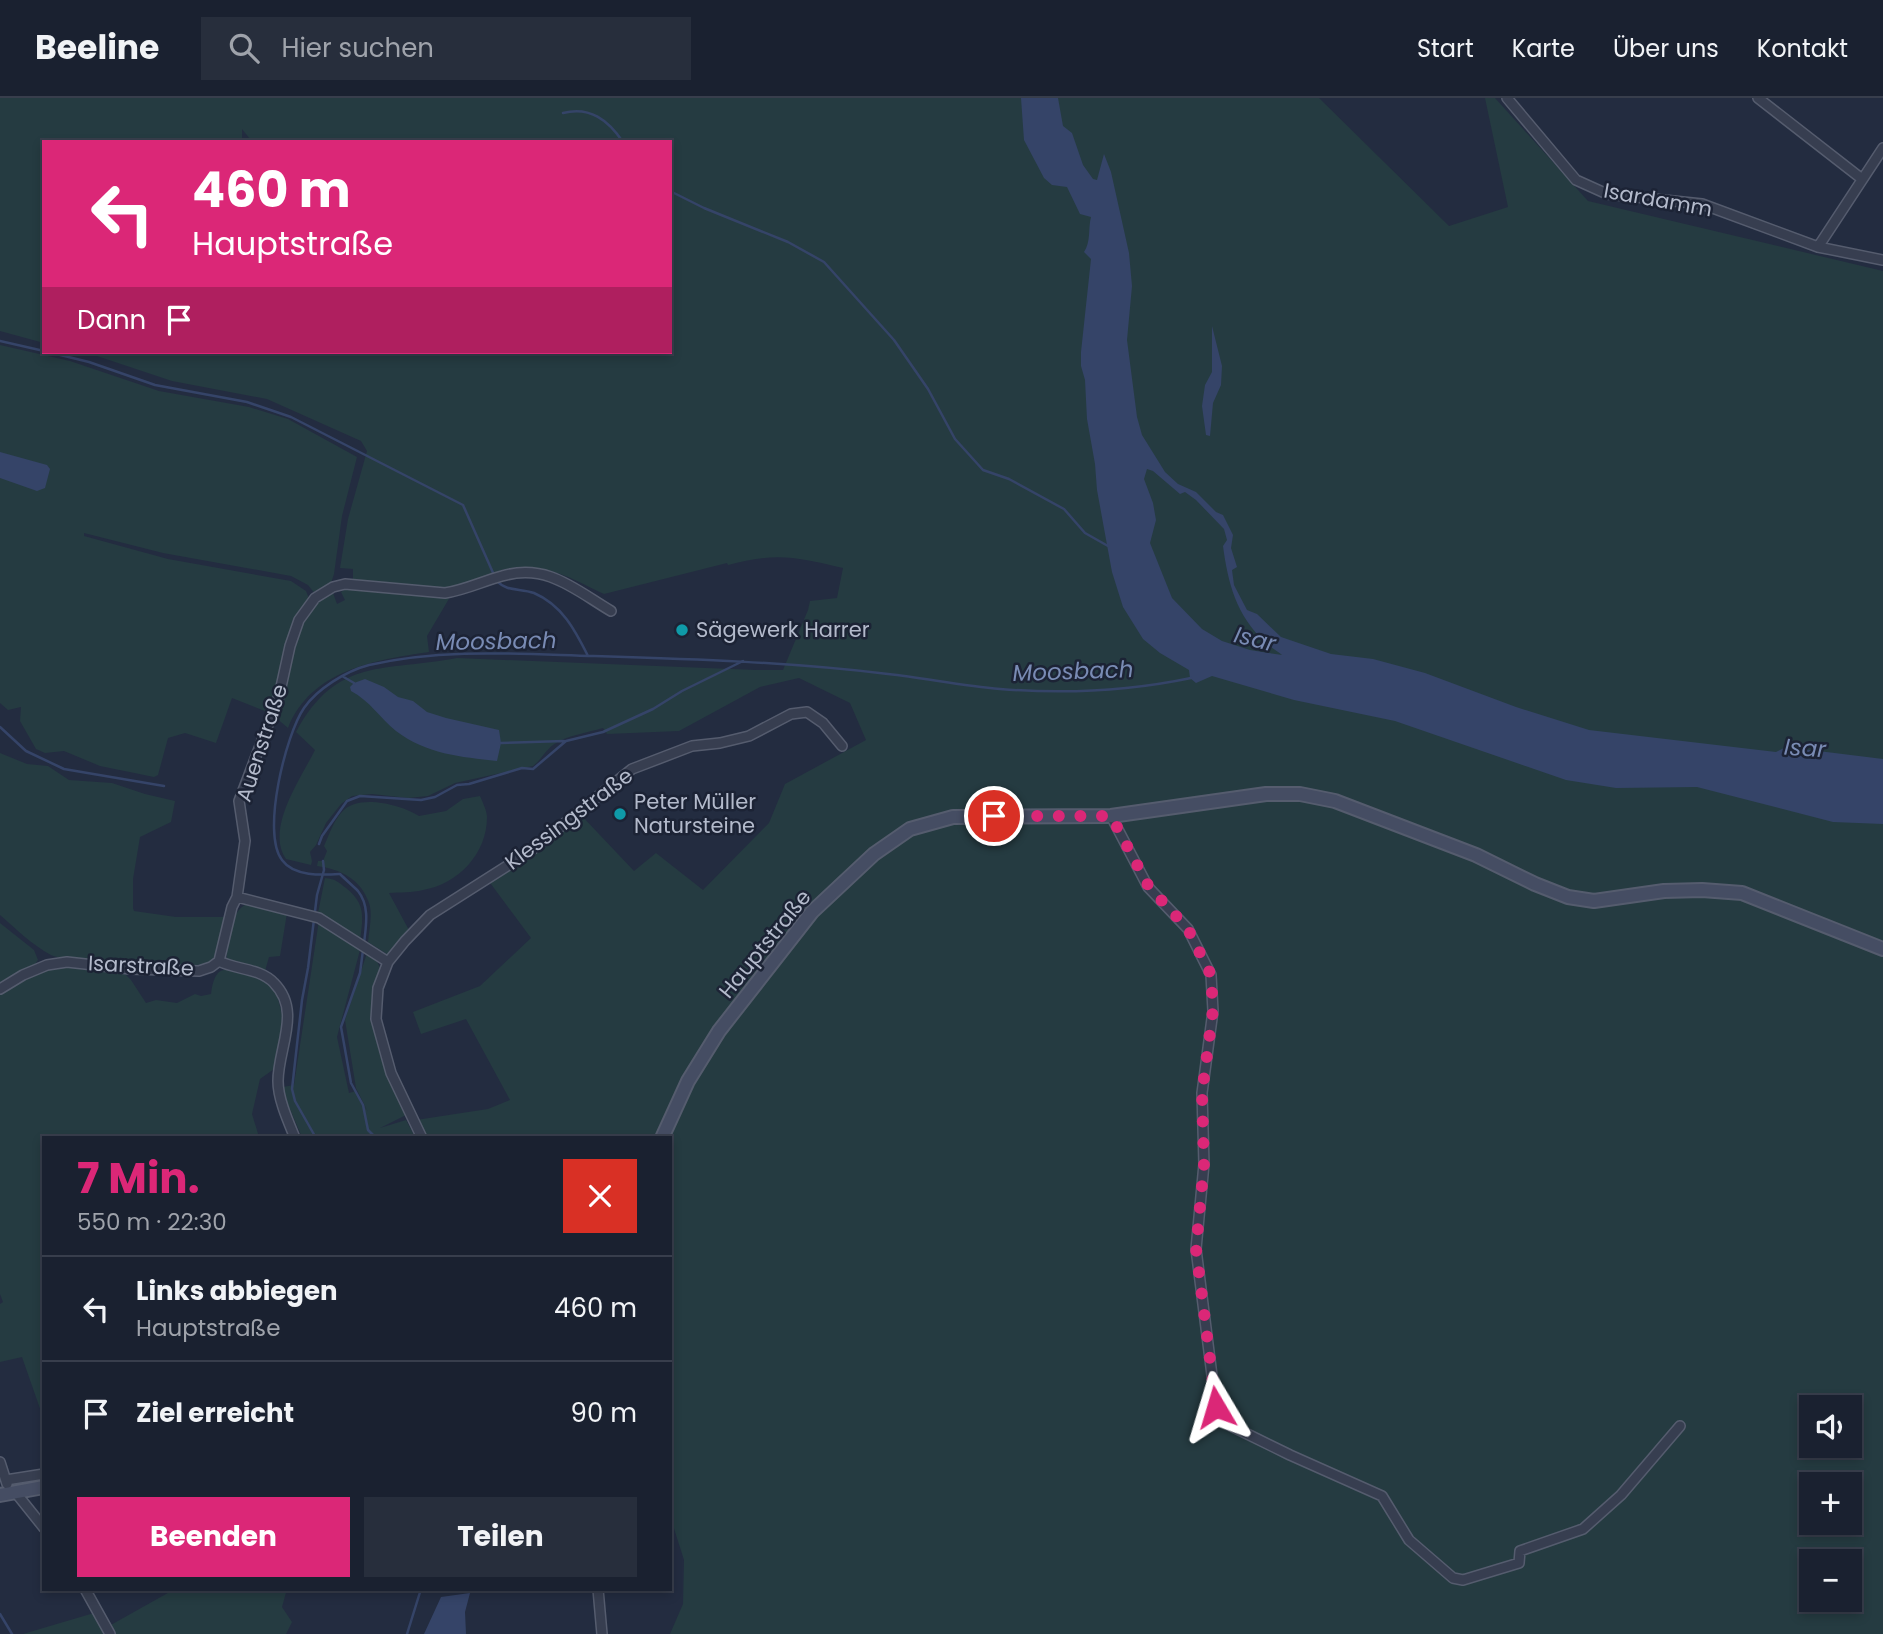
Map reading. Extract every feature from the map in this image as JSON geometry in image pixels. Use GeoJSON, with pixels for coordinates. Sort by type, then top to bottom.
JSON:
{"type":"FeatureCollection","features":[{"type":"Feature","properties":{"kind":"main road","name":"Hauptstraße"},"geometry":{"type":"LineString","coordinates":[[663,1136],[688,1081],[719,1031],[812,912],[873,854],[910,829],[953,817],[1111,816],[1266,794],[1300,794],[1335,801],[1476,855],[1568,897],[1594,901],[1664,891],[1742,893],[1883,949]]}},
{"type":"Feature","properties":{"kind":"main road"},"geometry":{"type":"LineString","coordinates":[[8,1490],[42,1488]]}},
{"type":"Feature","properties":{"kind":"street","name":"Isardamm"},"geometry":{"type":"LineString","coordinates":[[1507,98],[1576,180],[1607,194],[1702,204],[1818,247],[1883,260]]}},
{"type":"Feature","properties":{"kind":"street"},"geometry":{"type":"LineString","coordinates":[[1758,98],[1863,178]]}},
{"type":"Feature","properties":{"kind":"street"},"geometry":{"type":"LineString","coordinates":[[1818,247],[1883,148]]}},
{"type":"Feature","properties":{"kind":"street","name":"Auenstraße"},"geometry":{"type":"LineString","coordinates":[[237,897],[245,841],[239,801],[279,696],[299,620],[315,598],[345,583],[445,593],[519,572],[533,571],[552,575],[611,611]]}},
{"type":"Feature","properties":{"kind":"street","name":"Klessingstraße"},"geometry":{"type":"LineString","coordinates":[[388,962],[430,915],[529,852],[632,769],[692,746],[749,736],[791,714],[807,712],[823,723],[842,746]]}},
{"type":"Feature","properties":{"kind":"street"},"geometry":{"type":"LineString","coordinates":[[1111,816],[1149,887],[1188,929],[1211,975],[1213,1010],[1202,1093],[1204,1164],[1196,1249],[1216,1407],[1227,1424],[1382,1496],[1409,1539],[1453,1578],[1463,1580],[1519,1563],[1520,1551],[1583,1529],[1621,1495],[1680,1426]]}},
{"type":"Feature","properties":{"kind":"street"},"geometry":{"type":"LineString","coordinates":[[237,897],[319,918],[388,962],[378,988],[376,1019],[391,1073],[421,1136]]}},
{"type":"Feature","properties":{"kind":"street","name":"Isarstraße"},"geometry":{"type":"LineString","coordinates":[[0,989],[47,965],[66,962],[177,971],[199,971],[211,967],[219,961],[232,907],[237,897]]}},
{"type":"Feature","properties":{"kind":"street"},"geometry":{"type":"LineString","coordinates":[[219,961],[256,972],[274,982],[285,999],[288,1023],[278,1081],[294,1136]]}},
{"type":"Feature","properties":{"kind":"street"},"geometry":{"type":"LineString","coordinates":[[0,1462],[8,1490],[42,1526]]}},
{"type":"Feature","properties":{"kind":"street"},"geometry":{"type":"LineString","coordinates":[[8,1490],[42,1475]]}},
{"type":"Feature","properties":{"kind":"street"},"geometry":{"type":"LineString","coordinates":[[86,1591],[110,1634]]}},
{"type":"Feature","properties":{"kind":"street"},"geometry":{"type":"LineString","coordinates":[[598,1591],[602,1634]]}},
{"type":"Feature","properties":{"kind":"green space"},"geometry":{"type":"Polygon","coordinates":[[[0,98],[1319,98],[1449,226],[1508,207],[1485,98],[1495,98],[1588,201],[1883,271],[1883,1634],[670,1634],[683,1604],[684,1560],[672,1522],[672,1136],[424,1136],[416,1120],[488,1109],[510,1100],[466,1019],[421,1034],[413,1012],[480,986],[531,938],[488,880],[580,814],[634,871],[656,853],[703,890],[769,823],[785,784],[866,740],[850,703],[799,678],[760,687],[679,731],[607,734],[603,728],[559,742],[550,747],[533,766],[455,783],[428,796],[352,796],[341,804],[326,823],[310,852],[311,865],[286,859],[281,847],[280,833],[287,804],[315,750],[296,732],[328,690],[346,679],[385,668],[457,658],[783,670],[810,601],[837,598],[843,568],[798,559],[760,558],[728,565],[727,563],[604,594],[558,573],[535,569],[509,572],[504,569],[498,572],[497,576],[447,590],[353,582],[353,569],[340,568],[348,519],[367,451],[361,441],[267,399],[172,381],[91,354],[672,354],[672,140],[253,140],[242,129],[242,140],[42,140],[42,342],[0,331],[0,98]]]}},
{"type":"Feature","properties":{"kind":"green space"},"geometry":{"type":"Polygon","coordinates":[[[0,345],[70,361],[159,391],[249,407],[288,419],[357,457],[342,516],[334,574],[330,586],[315,594],[308,585],[291,576],[163,553],[84,533],[84,536],[168,559],[291,581],[306,591],[310,601],[270,713],[232,698],[216,743],[185,733],[168,738],[158,775],[154,777],[100,766],[64,751],[45,753],[36,749],[20,721],[21,707],[8,710],[0,703],[0,345]]]}},
{"type":"Feature","properties":{"kind":"green space"},"geometry":{"type":"Polygon","coordinates":[[[345,589],[450,597],[427,636],[429,652],[367,664],[328,681],[298,708],[288,728],[275,717],[298,632],[305,617],[333,593],[337,604],[345,600],[341,592],[345,589]]]}},
{"type":"Feature","properties":{"kind":"green space"},"geometry":{"type":"Polygon","coordinates":[[[0,753],[27,764],[48,766],[69,780],[112,783],[175,801],[171,822],[140,837],[133,879],[133,908],[134,911],[176,917],[226,917],[214,958],[200,965],[157,966],[62,958],[37,946],[0,915],[0,753]]]}},
{"type":"Feature","properties":{"kind":"green space"},"geometry":{"type":"Polygon","coordinates":[[[480,796],[487,815],[486,831],[476,855],[459,874],[436,887],[415,892],[389,893],[410,932],[387,954],[368,942],[370,907],[361,888],[341,873],[317,866],[318,861],[323,861],[327,851],[324,846],[339,815],[349,806],[369,802],[402,808],[419,816],[446,811],[463,799],[480,796]]]}},
{"type":"Feature","properties":{"kind":"green space"},"geometry":{"type":"Polygon","coordinates":[[[325,878],[339,882],[360,905],[360,941],[318,913],[325,878]]]}},
{"type":"Feature","properties":{"kind":"green space"},"geometry":{"type":"Polygon","coordinates":[[[247,904],[287,913],[280,956],[269,957],[265,971],[232,962],[227,958],[227,944],[233,920],[247,904]]]}},
{"type":"Feature","properties":{"kind":"green space"},"geometry":{"type":"Polygon","coordinates":[[[319,920],[360,950],[337,1037],[349,1093],[356,1091],[368,1112],[356,1088],[345,1020],[367,953],[374,955],[381,970],[374,1008],[377,1044],[389,1080],[406,1115],[380,1128],[406,1120],[414,1136],[302,1136],[283,1087],[294,1085],[319,920]]]}},
{"type":"Feature","properties":{"kind":"green space"},"geometry":{"type":"Polygon","coordinates":[[[0,923],[34,950],[38,960],[33,967],[0,985],[0,923]]]}},
{"type":"Feature","properties":{"kind":"green space"},"geometry":{"type":"Polygon","coordinates":[[[64,967],[123,972],[146,1003],[156,1000],[177,1003],[195,994],[211,994],[218,973],[223,970],[237,971],[275,987],[283,1018],[274,1069],[260,1079],[252,1114],[259,1136],[42,1136],[42,1414],[22,1357],[0,1362],[0,1304],[3,1302],[0,1294],[0,992],[41,971],[64,967]]]}},
{"type":"Feature","properties":{"kind":"green space"},"geometry":{"type":"Polygon","coordinates":[[[171,1591],[286,1591],[282,1607],[292,1622],[286,1634],[113,1634],[109,1626],[171,1591]]]}},
{"type":"Feature","properties":{"kind":"green space"},"geometry":{"type":"Polygon","coordinates":[[[94,1613],[105,1634],[23,1634],[94,1613]]]}},
{"type":"Feature","properties":{"kind":"water"},"geometry":{"type":"Polygon","coordinates":[[[1021,98],[1058,98],[1063,126],[1072,133],[1083,165],[1093,179],[1097,180],[1104,154],[1111,172],[1129,253],[1132,286],[1127,340],[1137,417],[1142,435],[1165,472],[1178,484],[1196,492],[1216,512],[1223,515],[1233,535],[1231,548],[1237,567],[1232,570],[1234,585],[1247,610],[1257,614],[1281,637],[1331,654],[1373,659],[1425,673],[1516,707],[1589,730],[1776,752],[1786,747],[1883,759],[1883,824],[1833,822],[1697,787],[1616,788],[1566,780],[1395,721],[1294,700],[1212,676],[1196,683],[1190,678],[1189,670],[1160,653],[1143,639],[1123,607],[1112,572],[1097,490],[1087,419],[1085,380],[1081,366],[1091,259],[1084,252],[1088,244],[1091,217],[1080,214],[1067,187],[1052,185],[1044,178],[1024,140],[1021,98]],[[1147,469],[1144,479],[1156,520],[1150,543],[1172,598],[1202,629],[1222,641],[1250,650],[1282,655],[1255,632],[1240,610],[1228,573],[1223,546],[1227,540],[1224,529],[1196,500],[1185,492],[1180,494],[1147,469]]]}},
{"type":"Feature","properties":{"kind":"water"},"geometry":{"type":"Polygon","coordinates":[[[1212,326],[1222,366],[1221,385],[1213,403],[1210,436],[1206,435],[1202,406],[1205,385],[1212,372],[1212,326]]]}},
{"type":"Feature","properties":{"kind":"water"},"geometry":{"type":"Polygon","coordinates":[[[0,452],[47,465],[50,469],[45,488],[37,491],[0,478],[0,452]]]}},
{"type":"Feature","properties":{"kind":"water"},"geometry":{"type":"Polygon","coordinates":[[[365,679],[398,697],[413,701],[427,712],[499,730],[501,743],[497,761],[444,753],[407,739],[351,691],[350,687],[354,683],[365,679]]]}},
{"type":"Feature","properties":{"kind":"water"},"geometry":{"type":"Polygon","coordinates":[[[470,1593],[465,1612],[466,1634],[424,1634],[441,1597],[470,1593]]]}},
{"type":"Feature","properties":{"kind":"waterway"},"geometry":{"type":"LineString","coordinates":[[563,113],[590,113],[605,121],[621,140]]}},
{"type":"Feature","properties":{"kind":"waterway"},"geometry":{"type":"LineString","coordinates":[[672,192],[788,242],[824,262],[894,340],[928,389],[955,439],[983,470],[1009,479],[1064,509],[1085,533],[1108,546]]}},
{"type":"Feature","properties":{"kind":"waterway"},"geometry":{"type":"LineString","coordinates":[[0,341],[42,351]]}},
{"type":"Feature","properties":{"kind":"waterway"},"geometry":{"type":"LineString","coordinates":[[56,354],[89,362],[155,385],[247,402],[291,417],[463,505],[494,575]]}},
{"type":"Feature","properties":{"kind":"waterway"},"geometry":{"type":"LineString","coordinates":[[497,581],[509,588],[534,593],[552,604],[573,628],[588,656]]}},
{"type":"Feature","properties":{"kind":"waterway","name":"Moosbach"},"geometry":{"type":"LineString","coordinates":[[364,943],[366,910],[358,891],[340,874],[309,874],[287,866],[276,847],[274,829],[278,784],[290,739],[304,708],[316,694],[342,676],[369,665],[453,654],[668,658],[851,670],[986,688],[1072,691],[1120,689],[1191,678]]}},
{"type":"Feature","properties":{"kind":"waterway","name":"Moosbach"},"geometry":{"type":"LineString","coordinates":[[319,844],[347,801],[360,796],[421,800],[435,797],[457,785],[522,768],[533,769],[566,741],[603,732],[653,709],[682,691],[743,661]]}},
{"type":"Feature","properties":{"kind":"waterway"},"geometry":{"type":"LineString","coordinates":[[342,676],[354,683]]}},
{"type":"Feature","properties":{"kind":"waterway"},"geometry":{"type":"LineString","coordinates":[[0,727],[26,751],[64,769],[164,786]]}},
{"type":"Feature","properties":{"kind":"waterway"},"geometry":{"type":"LineString","coordinates":[[501,743],[564,741]]}},
{"type":"Feature","properties":{"kind":"waterway"},"geometry":{"type":"LineString","coordinates":[[315,1136],[295,1101],[292,1089],[317,895],[324,870],[323,861]]}},
{"type":"Feature","properties":{"kind":"waterway","name":"Moosbach"},"geometry":{"type":"LineString","coordinates":[[363,950],[360,973],[341,1027],[351,1083],[363,1105],[368,1130],[374,1136]]}},
{"type":"Feature","properties":{"kind":"waterway","name":"Moosbach"},"geometry":{"type":"LineString","coordinates":[[407,1634],[420,1591]]}},
{"type":"Feature","properties":{"kind":"waterway"},"geometry":{"type":"LineString","coordinates":[[0,1614],[12,1634]]}},
{"type":"Feature","properties":{"kind":"place","name":"Sägewerk Harrer"},"geometry":{"type":"Point","coordinates":[682,630]}},
{"type":"Feature","properties":{"kind":"place","name":"Peter Müller Natursteine"},"geometry":{"type":"Point","coordinates":[620,814]}},
{"type":"Feature","properties":{"kind":"route"},"geometry":{"type":"LineString","coordinates":[[994,816],[1111,816],[1149,887],[1188,929],[1211,975],[1213,1010],[1202,1093],[1204,1164],[1196,1249],[1216,1407]]}},
{"type":"Feature","properties":{"kind":"water label","name":"Isar"},"geometry":{"type":"Point","coordinates":[1255,639]}},
{"type":"Feature","properties":{"kind":"water label","name":"Isar"},"geometry":{"type":"Point","coordinates":[1805,748]}}]}
